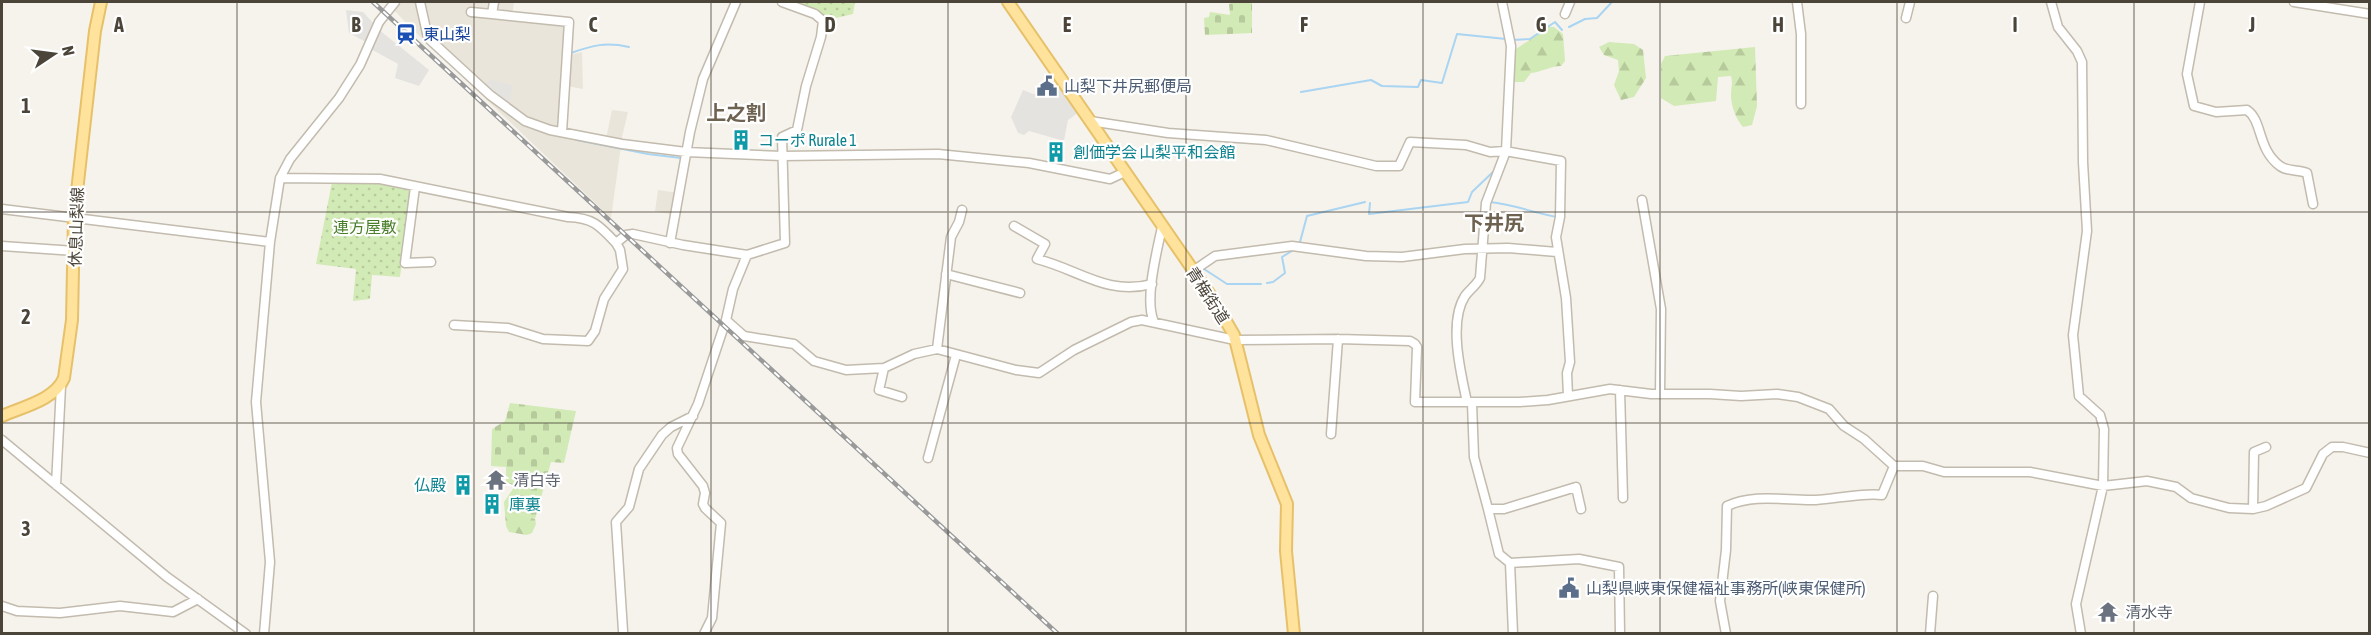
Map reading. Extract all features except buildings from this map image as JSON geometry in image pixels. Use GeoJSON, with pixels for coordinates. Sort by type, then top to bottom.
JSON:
{"type":"FeatureCollection","features":[{"type":"Feature","properties":{"kind":"main road","name":"休息山梨線"},"geometry":{"type":"LineString","coordinates":[[61,386],[71,336],[75,251],[74,218],[95,31],[101,2]]}},
{"type":"Feature","properties":{"kind":"main road","name":"青梅街道"},"geometry":{"type":"LineString","coordinates":[[1008,2],[1224,316],[1235,340],[1259,435],[1287,504],[1286,551],[1294,633]]}},
{"type":"Feature","properties":{"kind":"main road"},"geometry":{"type":"LineString","coordinates":[[2,416],[48,396],[61,386]]}},
{"type":"Feature","properties":{"kind":"street"},"geometry":{"type":"LineString","coordinates":[[264,633],[270,562],[255,402],[270,242],[280,178],[290,159],[339,98],[360,65],[379,22],[396,2]]}},
{"type":"Feature","properties":{"kind":"street"},"geometry":{"type":"LineString","coordinates":[[420,2],[428,38],[483,88],[525,121],[562,132],[613,143],[686,152],[782,156],[938,154],[1029,163],[1110,179],[1125,172]]}},
{"type":"Feature","properties":{"kind":"street"},"geometry":{"type":"LineString","coordinates":[[492,14],[494,2]]}},
{"type":"Feature","properties":{"kind":"street"},"geometry":{"type":"LineString","coordinates":[[670,243],[686,152],[704,79],[736,2]]}},
{"type":"Feature","properties":{"kind":"street"},"geometry":{"type":"LineString","coordinates":[[616,243],[626,235],[633,234],[670,243],[747,255],[785,243],[782,136],[797,130],[823,21],[815,14],[782,2]]}},
{"type":"Feature","properties":{"kind":"street"},"geometry":{"type":"LineString","coordinates":[[1502,2],[1511,46],[1503,151],[1486,203],[1480,278],[1475,287],[1465,295],[1456,334],[1458,356],[1470,403],[1474,457],[1499,554],[1510,563],[1579,559],[1619,567],[1620,633]]}},
{"type":"Feature","properties":{"kind":"street"},"geometry":{"type":"LineString","coordinates":[[1565,14],[1570,2]]}},
{"type":"Feature","properties":{"kind":"street"},"geometry":{"type":"LineString","coordinates":[[1797,2],[1801,34],[1801,104]]}},
{"type":"Feature","properties":{"kind":"street"},"geometry":{"type":"LineString","coordinates":[[1906,18],[1910,2]]}},
{"type":"Feature","properties":{"kind":"street"},"geometry":{"type":"LineString","coordinates":[[2051,2],[2058,27],[2077,51],[2082,62],[2083,162],[2087,231],[2073,334],[2079,396],[2096,410],[2102,422],[2103,486],[2076,604],[2081,633]]}},
{"type":"Feature","properties":{"kind":"street"},"geometry":{"type":"LineString","coordinates":[[2200,2],[2187,74],[2194,106],[2216,112],[2247,110],[2251,113],[2256,119],[2265,151],[2280,167],[2307,173],[2313,204]]}},
{"type":"Feature","properties":{"kind":"street"},"geometry":{"type":"LineString","coordinates":[[2294,2],[2370,14]]}},
{"type":"Feature","properties":{"kind":"street"},"geometry":{"type":"LineString","coordinates":[[471,12],[569,22],[562,132]]}},
{"type":"Feature","properties":{"kind":"street"},"geometry":{"type":"LineString","coordinates":[[1090,121],[1168,133],[1266,140],[1376,165],[1400,166],[1410,142],[1466,145],[1490,152],[1503,151],[1561,161],[1560,217],[1556,237],[1566,298],[1570,362],[1567,373],[1568,396]]}},
{"type":"Feature","properties":{"kind":"street"},"geometry":{"type":"LineString","coordinates":[[280,178],[380,179],[568,217],[585,218],[599,225],[620,250],[622,269],[604,299],[595,331],[588,341],[543,339],[508,328],[454,325]]}},
{"type":"Feature","properties":{"kind":"street"},"geometry":{"type":"LineString","coordinates":[[415,187],[405,263],[431,262]]}},
{"type":"Feature","properties":{"kind":"street"},"geometry":{"type":"LineString","coordinates":[[1642,200],[1661,309],[1660,394]]}},
{"type":"Feature","properties":{"kind":"street"},"geometry":{"type":"LineString","coordinates":[[2,209],[270,242]]}},
{"type":"Feature","properties":{"kind":"street"},"geometry":{"type":"LineString","coordinates":[[938,349],[951,237],[962,210]]}},
{"type":"Feature","properties":{"kind":"street"},"geometry":{"type":"LineString","coordinates":[[1014,226],[1045,244],[1037,259],[1062,266],[1111,287],[1138,287],[1152,284]]}},
{"type":"Feature","properties":{"kind":"street"},"geometry":{"type":"LineString","coordinates":[[1154,322],[1150,315],[1152,284],[1162,227]]}},
{"type":"Feature","properties":{"kind":"street"},"geometry":{"type":"LineString","coordinates":[[2,246],[75,251]]}},
{"type":"Feature","properties":{"kind":"street"},"geometry":{"type":"LineString","coordinates":[[1193,271],[1215,256],[1292,246],[1366,256],[1402,257],[1466,249],[1508,248],[1557,252]]}},
{"type":"Feature","properties":{"kind":"street"},"geometry":{"type":"LineString","coordinates":[[704,633],[712,618],[721,523],[705,508],[703,486],[678,454],[677,448],[694,415],[726,320],[733,289],[747,255]]}},
{"type":"Feature","properties":{"kind":"street"},"geometry":{"type":"LineString","coordinates":[[946,274],[1020,293]]}},
{"type":"Feature","properties":{"kind":"street"},"geometry":{"type":"LineString","coordinates":[[726,320],[744,336],[794,344],[814,361],[846,370],[884,368],[914,354],[938,349],[1016,370],[1039,373],[1074,350],[1131,322],[1154,322],[1235,340],[1410,341],[1417,347],[1415,402],[1470,403],[1548,400],[1610,389],[1660,394],[1742,396],[1777,394],[1797,397],[1829,409],[1844,426],[1864,439],[1894,466],[1923,466],[1944,472],[2030,472],[2103,486],[2147,481],[2176,487],[2191,498],[2229,508],[2253,509],[2266,506],[2306,488],[2323,454],[2332,447],[2370,453]]}},
{"type":"Feature","properties":{"kind":"street"},"geometry":{"type":"LineString","coordinates":[[1331,434],[1338,339]]}},
{"type":"Feature","properties":{"kind":"street"},"geometry":{"type":"LineString","coordinates":[[928,458],[956,355]]}},
{"type":"Feature","properties":{"kind":"street"},"geometry":{"type":"LineString","coordinates":[[884,368],[879,390],[902,397]]}},
{"type":"Feature","properties":{"kind":"street"},"geometry":{"type":"LineString","coordinates":[[56,485],[61,386]]}},
{"type":"Feature","properties":{"kind":"street"},"geometry":{"type":"LineString","coordinates":[[1620,390],[1623,498]]}},
{"type":"Feature","properties":{"kind":"street"},"geometry":{"type":"LineString","coordinates":[[623,631],[615,522],[629,507],[639,469],[662,435],[671,427],[694,415]]}},
{"type":"Feature","properties":{"kind":"street"},"geometry":{"type":"LineString","coordinates":[[2,440],[167,577],[246,633]]}},
{"type":"Feature","properties":{"kind":"street"},"geometry":{"type":"LineString","coordinates":[[2253,509],[2253,452],[2266,447]]}},
{"type":"Feature","properties":{"kind":"street"},"geometry":{"type":"LineString","coordinates":[[1726,633],[1720,601],[1726,550],[1727,506],[1736,502],[1780,497],[1813,500],[1873,493],[1882,495],[1894,466]]}},
{"type":"Feature","properties":{"kind":"street"},"geometry":{"type":"LineString","coordinates":[[1488,509],[1504,509],[1576,487],[1581,509]]}},
{"type":"Feature","properties":{"kind":"street"},"geometry":{"type":"LineString","coordinates":[[1510,563],[1513,633]]}},
{"type":"Feature","properties":{"kind":"street"},"geometry":{"type":"LineString","coordinates":[[1930,633],[1933,596]]}},
{"type":"Feature","properties":{"kind":"street"},"geometry":{"type":"LineString","coordinates":[[2,606],[17,611],[60,613],[120,606],[173,612],[198,599]]}},
{"type":"Feature","properties":{"kind":"shaded area"},"geometry":{"type":"Polygon","coordinates":[[[396,2],[514,2],[512,16],[567,24],[560,134],[621,146],[611,218],[409,26],[394,10],[396,2]]]}},
{"type":"Feature","properties":{"kind":"shaded area"},"geometry":{"type":"Polygon","coordinates":[[[346,10],[363,12],[375,25],[366,42],[349,33],[346,10]]]}},
{"type":"Feature","properties":{"kind":"shaded area"},"geometry":{"type":"Polygon","coordinates":[[[378,29],[429,70],[419,86],[395,78],[398,64],[369,48],[378,29]]]}},
{"type":"Feature","properties":{"kind":"shaded area"},"geometry":{"type":"Polygon","coordinates":[[[582,52],[583,89],[567,86],[570,55],[582,52]]]}},
{"type":"Feature","properties":{"kind":"shaded area"},"geometry":{"type":"Polygon","coordinates":[[[492,80],[513,85],[509,104],[486,85],[486,82],[492,80]]]}},
{"type":"Feature","properties":{"kind":"shaded area"},"geometry":{"type":"Polygon","coordinates":[[[1063,88],[1079,112],[1068,120],[1064,141],[1029,131],[1024,135],[1018,133],[1011,117],[1023,90],[1033,94],[1063,88]]]}},
{"type":"Feature","properties":{"kind":"shaded area"},"geometry":{"type":"Polygon","coordinates":[[[612,110],[628,112],[621,141],[606,139],[612,110]]]}},
{"type":"Feature","properties":{"kind":"shaded area"},"geometry":{"type":"Polygon","coordinates":[[[658,190],[679,193],[675,215],[655,211],[658,190]]]}},
{"type":"Feature","properties":{"kind":"green space"},"geometry":{"type":"Polygon","coordinates":[[[782,2],[855,2],[853,14],[823,21],[782,2]]]}},
{"type":"Feature","properties":{"kind":"green space"},"geometry":{"type":"Polygon","coordinates":[[[1252,2],[1252,33],[1205,35],[1204,18],[1209,17],[1210,12],[1230,15],[1229,4],[1252,2]]]}},
{"type":"Feature","properties":{"kind":"green space"},"geometry":{"type":"Polygon","coordinates":[[[1549,27],[1554,27],[1563,34],[1565,61],[1561,66],[1531,73],[1524,82],[1514,82],[1512,76],[1516,49],[1549,27]]]}},
{"type":"Feature","properties":{"kind":"green space"},"geometry":{"type":"Polygon","coordinates":[[[1609,42],[1634,44],[1643,50],[1646,78],[1634,97],[1621,100],[1614,85],[1619,71],[1618,60],[1604,55],[1599,47],[1609,42]]]}},
{"type":"Feature","properties":{"kind":"green space"},"geometry":{"type":"Polygon","coordinates":[[[1755,47],[1757,106],[1752,125],[1743,127],[1736,116],[1731,99],[1731,76],[1718,77],[1716,101],[1674,106],[1661,98],[1661,64],[1665,56],[1755,47]]]}},
{"type":"Feature","properties":{"kind":"green space","name":"連方屋敷"},"geometry":{"type":"Polygon","coordinates":[[[332,182],[380,182],[412,188],[400,277],[372,275],[370,299],[353,301],[356,269],[316,264],[332,182]]]}},
{"type":"Feature","properties":{"kind":"green space"},"geometry":{"type":"Polygon","coordinates":[[[510,403],[576,411],[564,463],[551,462],[535,519],[517,513],[520,487],[506,483],[506,467],[491,466],[492,429],[505,421],[510,403]]]}},
{"type":"Feature","properties":{"kind":"green space"},"geometry":{"type":"Polygon","coordinates":[[[515,486],[520,487],[517,513],[535,519],[536,524],[532,533],[527,535],[509,532],[506,526],[504,502],[515,486]]]}},
{"type":"Feature","properties":{"kind":"waterway"},"geometry":{"type":"LineString","coordinates":[[1569,27],[1585,19],[1597,18],[1612,2]]}},
{"type":"Feature","properties":{"kind":"waterway"},"geometry":{"type":"LineString","coordinates":[[1512,40],[1530,39],[1555,22],[1562,30]]}},
{"type":"Feature","properties":{"kind":"waterway"},"geometry":{"type":"LineString","coordinates":[[1301,92],[1371,80],[1382,86],[1418,87],[1421,80],[1442,83],[1457,34],[1506,39]]}},
{"type":"Feature","properties":{"kind":"waterway"},"geometry":{"type":"LineString","coordinates":[[571,53],[600,45],[629,47]]}},
{"type":"Feature","properties":{"kind":"waterway"},"geometry":{"type":"LineString","coordinates":[[508,114],[516,119]]}},
{"type":"Feature","properties":{"kind":"waterway"},"geometry":{"type":"LineString","coordinates":[[526,125],[543,132]]}},
{"type":"Feature","properties":{"kind":"waterway"},"geometry":{"type":"LineString","coordinates":[[577,140],[681,158]]}},
{"type":"Feature","properties":{"kind":"waterway"},"geometry":{"type":"LineString","coordinates":[[1370,203],[1369,214],[1468,202],[1472,192],[1495,170]]}},
{"type":"Feature","properties":{"kind":"waterway"},"geometry":{"type":"LineString","coordinates":[[1300,242],[1307,216],[1365,202]]}},
{"type":"Feature","properties":{"kind":"waterway"},"geometry":{"type":"LineString","coordinates":[[1490,202],[1557,217]]}},
{"type":"Feature","properties":{"kind":"waterway"},"geometry":{"type":"LineString","coordinates":[[1267,283],[1273,282],[1285,273],[1282,257],[1295,249]]}},
{"type":"Feature","properties":{"kind":"waterway"},"geometry":{"type":"LineString","coordinates":[[1204,269],[1227,284],[1261,284]]}},
{"type":"Feature","properties":{"kind":"railway"},"geometry":{"type":"LineString","coordinates":[[373,2],[1058,634]]}},
{"type":"Feature","properties":{"kind":"place","name":"東山梨"},"geometry":{"type":"Point","coordinates":[406,34]}},
{"type":"Feature","properties":{"kind":"place","name":"山梨下井尻郵便局"},"geometry":{"type":"Point","coordinates":[1047,86]}},
{"type":"Feature","properties":{"kind":"place","name":"コーポ Rurale 1"},"geometry":{"type":"Point","coordinates":[741,140]}},
{"type":"Feature","properties":{"kind":"place","name":"創価学会 山梨平和会館"},"geometry":{"type":"Point","coordinates":[1056,152]}},
{"type":"Feature","properties":{"kind":"place","name":"清白寺"},"geometry":{"type":"Point","coordinates":[496,480]}},
{"type":"Feature","properties":{"kind":"place","name":"仏殿"},"geometry":{"type":"Point","coordinates":[463,485]}},
{"type":"Feature","properties":{"kind":"place","name":"庫裏"},"geometry":{"type":"Point","coordinates":[492,504]}},
{"type":"Feature","properties":{"kind":"place","name":"山梨県峡東保健福祉事務所(峡東保健所)"},"geometry":{"type":"Point","coordinates":[1569,588]}},
{"type":"Feature","properties":{"kind":"place","name":"清水寺"},"geometry":{"type":"Point","coordinates":[2108,612]}},
{"type":"Feature","properties":{"kind":"district","name":"上之割"},"geometry":{"type":"Point","coordinates":[736,112]}},
{"type":"Feature","properties":{"kind":"district","name":"下井尻"},"geometry":{"type":"Point","coordinates":[1494,222]}}]}
